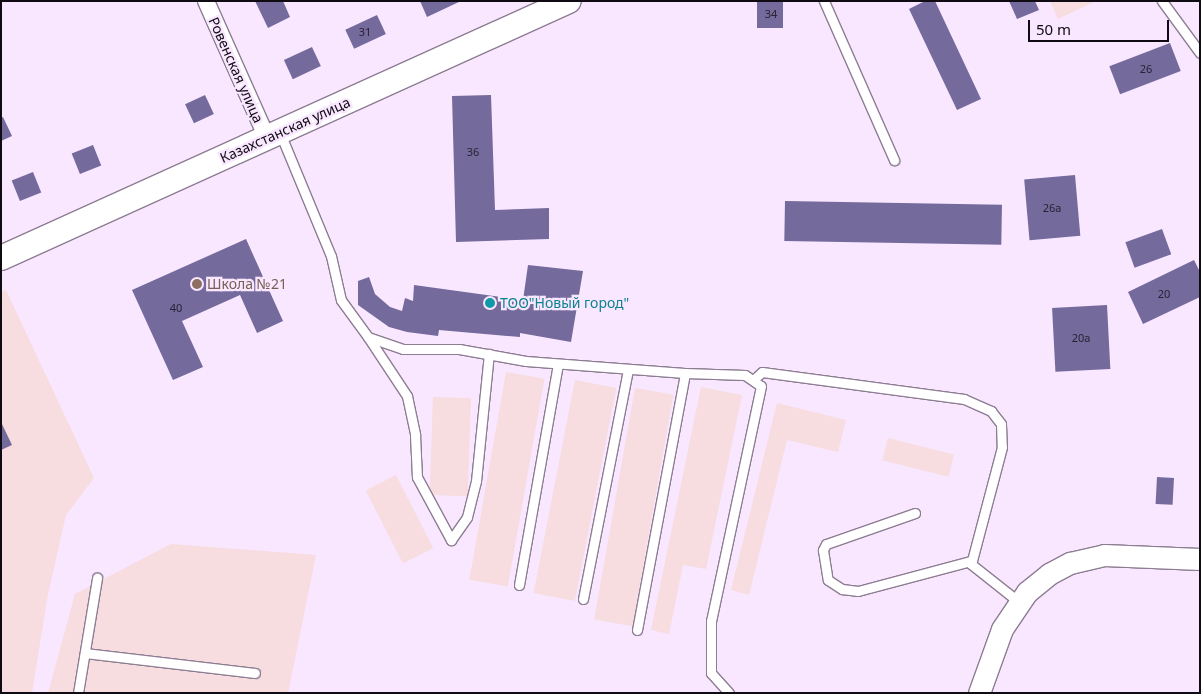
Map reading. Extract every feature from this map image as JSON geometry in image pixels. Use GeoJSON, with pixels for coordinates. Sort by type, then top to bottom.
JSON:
{"type":"FeatureCollection","features":[{"type":"Feature","properties":{"kind":"main road","name":"Казахстанская улица"},"geometry":{"type":"LineString","coordinates":[[1,258],[569,1]]}},
{"type":"Feature","properties":{"kind":"street","name":"Ровенская улица"},"geometry":{"type":"LineString","coordinates":[[206,1],[273,135]]}},
{"type":"Feature","properties":{"kind":"street"},"geometry":{"type":"LineString","coordinates":[[979,693],[1002,629],[1019,602],[1039,580],[1058,568],[1104,555],[1200,559]]}},
{"type":"Feature","properties":{"kind":"lane"},"geometry":{"type":"LineString","coordinates":[[824,1],[894,160]]}},
{"type":"Feature","properties":{"kind":"lane"},"geometry":{"type":"LineString","coordinates":[[1162,1],[1200,53]]}},
{"type":"Feature","properties":{"kind":"lane"},"geometry":{"type":"LineString","coordinates":[[273,135],[331,256],[341,300],[407,396],[415,435],[417,478],[450,540],[468,517],[476,481],[489,354]]}},
{"type":"Feature","properties":{"kind":"lane"},"geometry":{"type":"LineString","coordinates":[[368,337],[403,349],[459,349],[558,364],[685,373],[745,375],[761,386],[711,621],[711,673],[729,693]]}},
{"type":"Feature","properties":{"kind":"lane"},"geometry":{"type":"LineString","coordinates":[[519,584],[558,364]]}},
{"type":"Feature","properties":{"kind":"lane"},"geometry":{"type":"LineString","coordinates":[[583,599],[628,369]]}},
{"type":"Feature","properties":{"kind":"lane"},"geometry":{"type":"LineString","coordinates":[[753,380],[762,372],[964,399],[991,411],[1001,424],[1002,447],[971,561],[972,566],[1019,602]]}},
{"type":"Feature","properties":{"kind":"lane"},"geometry":{"type":"LineString","coordinates":[[637,630],[685,373]]}},
{"type":"Feature","properties":{"kind":"lane"},"geometry":{"type":"LineString","coordinates":[[915,513],[826,544],[823,550],[828,580],[842,589],[858,590],[971,561]]}},
{"type":"Feature","properties":{"kind":"lane"},"geometry":{"type":"LineString","coordinates":[[78,693],[97,578]]}},
{"type":"Feature","properties":{"kind":"lane"},"geometry":{"type":"LineString","coordinates":[[85,652],[255,673]]}},
{"type":"Feature","properties":{"kind":"shaded area"},"geometry":{"type":"Polygon","coordinates":[[[1050,1],[1096,1],[1058,19],[1050,1]]]}},
{"type":"Feature","properties":{"kind":"shaded area"},"geometry":{"type":"Polygon","coordinates":[[[6,290],[94,478],[66,515],[48,594],[32,693],[1,693],[1,292],[6,290]]]}},
{"type":"Feature","properties":{"kind":"shaded area"},"geometry":{"type":"Polygon","coordinates":[[[506,372],[544,379],[508,587],[469,580],[506,372]]]}},
{"type":"Feature","properties":{"kind":"shaded area"},"geometry":{"type":"Polygon","coordinates":[[[575,380],[616,388],[575,601],[534,593],[575,380]]]}},
{"type":"Feature","properties":{"kind":"shaded area"},"geometry":{"type":"Polygon","coordinates":[[[701,387],[742,395],[706,569],[683,565],[669,634],[651,630],[701,387]]]}},
{"type":"Feature","properties":{"kind":"shaded area"},"geometry":{"type":"Polygon","coordinates":[[[635,388],[673,395],[633,626],[594,619],[635,388]]]}},
{"type":"Feature","properties":{"kind":"shaded area"},"geometry":{"type":"Polygon","coordinates":[[[433,397],[471,398],[468,496],[430,495],[433,397]]]}},
{"type":"Feature","properties":{"kind":"shaded area"},"geometry":{"type":"Polygon","coordinates":[[[777,403],[846,420],[838,452],[787,440],[749,595],[731,590],[777,403]]]}},
{"type":"Feature","properties":{"kind":"shaded area"},"geometry":{"type":"Polygon","coordinates":[[[888,438],[954,454],[948,477],[882,460],[888,438]]]}},
{"type":"Feature","properties":{"kind":"shaded area"},"geometry":{"type":"Polygon","coordinates":[[[396,475],[433,548],[403,563],[366,490],[396,475]]]}},
{"type":"Feature","properties":{"kind":"shaded area"},"geometry":{"type":"Polygon","coordinates":[[[171,544],[316,555],[288,693],[48,693],[75,594],[171,544]]]}},
{"type":"Feature","properties":{"kind":"building"},"geometry":{"type":"Polygon","coordinates":[[[255,1],[283,1],[290,17],[268,28],[255,1]]]}},
{"type":"Feature","properties":{"kind":"building"},"geometry":{"type":"Polygon","coordinates":[[[420,1],[461,1],[427,17],[420,1]]]}},
{"type":"Feature","properties":{"kind":"building"},"geometry":{"type":"Polygon","coordinates":[[[757,1],[783,1],[783,28],[757,28],[757,1]]]}},
{"type":"Feature","properties":{"kind":"building"},"geometry":{"type":"Polygon","coordinates":[[[925,1],[935,1],[981,99],[957,110],[909,9],[925,1]]]}},
{"type":"Feature","properties":{"kind":"building"},"geometry":{"type":"Polygon","coordinates":[[[1009,1],[1035,1],[1039,10],[1017,19],[1009,1]]]}},
{"type":"Feature","properties":{"kind":"building"},"geometry":{"type":"Polygon","coordinates":[[[377,15],[386,34],[354,49],[345,30],[377,15]]]}},
{"type":"Feature","properties":{"kind":"building"},"geometry":{"type":"Polygon","coordinates":[[[1170,43],[1181,71],[1120,94],[1109,66],[1170,43]]]}},
{"type":"Feature","properties":{"kind":"building"},"geometry":{"type":"Polygon","coordinates":[[[312,47],[321,66],[293,79],[284,60],[312,47]]]}},
{"type":"Feature","properties":{"kind":"building"},"geometry":{"type":"Polygon","coordinates":[[[205,95],[214,114],[194,123],[185,104],[205,95]]]}},
{"type":"Feature","properties":{"kind":"building"},"geometry":{"type":"Polygon","coordinates":[[[491,95],[495,210],[549,208],[549,239],[456,242],[452,96],[491,95]]]}},
{"type":"Feature","properties":{"kind":"building"},"geometry":{"type":"Polygon","coordinates":[[[3,117],[12,136],[1,141],[1,118],[3,117]]]}},
{"type":"Feature","properties":{"kind":"building"},"geometry":{"type":"Polygon","coordinates":[[[93,145],[101,165],[80,174],[72,154],[93,145]]]}},
{"type":"Feature","properties":{"kind":"building"},"geometry":{"type":"Polygon","coordinates":[[[33,172],[41,192],[20,201],[12,181],[33,172]]]}},
{"type":"Feature","properties":{"kind":"building"},"geometry":{"type":"Polygon","coordinates":[[[1075,175],[1080,236],[1030,240],[1024,179],[1075,175]]]}},
{"type":"Feature","properties":{"kind":"building"},"geometry":{"type":"Polygon","coordinates":[[[785,201],[1002,205],[1001,245],[784,241],[785,201]]]}},
{"type":"Feature","properties":{"kind":"building"},"geometry":{"type":"Polygon","coordinates":[[[1162,229],[1171,254],[1135,268],[1125,242],[1162,229]]]}},
{"type":"Feature","properties":{"kind":"building"},"geometry":{"type":"Polygon","coordinates":[[[246,239],[283,321],[257,333],[240,295],[182,321],[203,367],[173,380],[132,290],[246,239]]]}},
{"type":"Feature","properties":{"kind":"building"},"geometry":{"type":"Polygon","coordinates":[[[1194,260],[1200,272],[1200,297],[1143,324],[1128,292],[1194,260]]]}},
{"type":"Feature","properties":{"kind":"building","name":"ТОО\"Новый город\""},"geometry":{"type":"Polygon","coordinates":[[[528,265],[583,271],[571,342],[520,333],[520,337],[439,330],[438,336],[407,332],[389,327],[358,305],[358,281],[369,277],[375,294],[390,307],[402,311],[405,298],[413,301],[414,285],[523,300],[528,265]]]}},
{"type":"Feature","properties":{"kind":"building"},"geometry":{"type":"Polygon","coordinates":[[[1107,305],[1110,369],[1055,372],[1052,308],[1107,305]]]}},
{"type":"Feature","properties":{"kind":"building"},"geometry":{"type":"Polygon","coordinates":[[[1,422],[12,445],[1,450],[1,422]]]}},
{"type":"Feature","properties":{"kind":"building"},"geometry":{"type":"Polygon","coordinates":[[[1157,477],[1174,478],[1173,505],[1156,504],[1157,477]]]}},
{"type":"Feature","properties":{"kind":"place","name":"Школа №21"},"geometry":{"type":"Point","coordinates":[197,284]}},
{"type":"Feature","properties":{"kind":"place","name":"ТОО\"Новый город\""},"geometry":{"type":"Point","coordinates":[490,303]}}]}
